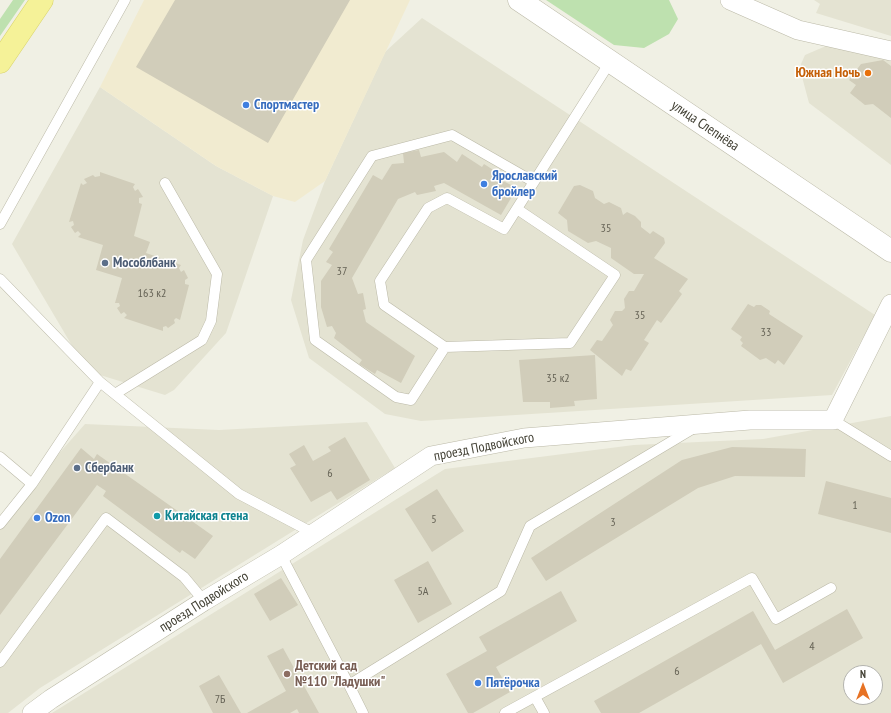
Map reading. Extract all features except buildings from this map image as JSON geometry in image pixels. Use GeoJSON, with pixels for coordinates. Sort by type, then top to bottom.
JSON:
{"type":"FeatureCollection","features":[{"type":"Feature","properties":{"kind":"main road"},"geometry":{"type":"LineString","coordinates":[[0,62],[42,0]]}},
{"type":"Feature","properties":{"kind":"street","name":"улица Слепнёва"},"geometry":{"type":"LineString","coordinates":[[519,0],[891,252]]}},
{"type":"Feature","properties":{"kind":"street"},"geometry":{"type":"LineString","coordinates":[[730,0],[798,30],[891,51]]}},
{"type":"Feature","properties":{"kind":"street"},"geometry":{"type":"LineString","coordinates":[[833,420],[891,304]]}},
{"type":"Feature","properties":{"kind":"street","name":"проезд Подвойского"},"geometry":{"type":"LineString","coordinates":[[32,713],[51,699],[204,601],[281,555],[431,456],[524,438],[750,420],[833,420]]}},
{"type":"Feature","properties":{"kind":"lane"},"geometry":{"type":"LineString","coordinates":[[0,224],[125,0]]}},
{"type":"Feature","properties":{"kind":"lane"},"geometry":{"type":"LineString","coordinates":[[517,209],[615,275],[570,343],[445,347],[384,305],[380,281],[428,208],[447,198],[504,229],[610,62]]}},
{"type":"Feature","properties":{"kind":"lane"},"geometry":{"type":"LineString","coordinates":[[445,347],[411,400],[396,397],[315,340],[306,260],[372,156],[452,136],[534,182]]}},
{"type":"Feature","properties":{"kind":"lane"},"geometry":{"type":"LineString","coordinates":[[115,394],[202,340],[211,321],[217,274],[165,184]]}},
{"type":"Feature","properties":{"kind":"lane"},"geometry":{"type":"LineString","coordinates":[[0,279],[100,382],[239,494],[313,533]]}},
{"type":"Feature","properties":{"kind":"lane"},"geometry":{"type":"LineString","coordinates":[[0,524],[32,484],[100,382]]}},
{"type":"Feature","properties":{"kind":"lane"},"geometry":{"type":"LineString","coordinates":[[833,420],[891,456]]}},
{"type":"Feature","properties":{"kind":"lane"},"geometry":{"type":"LineString","coordinates":[[349,685],[501,591],[530,526],[701,424]]}},
{"type":"Feature","properties":{"kind":"lane"},"geometry":{"type":"LineString","coordinates":[[0,457],[32,484]]}},
{"type":"Feature","properties":{"kind":"lane"},"geometry":{"type":"LineString","coordinates":[[0,662],[106,518],[184,577],[204,601]]}},
{"type":"Feature","properties":{"kind":"lane"},"geometry":{"type":"LineString","coordinates":[[281,555],[363,713]]}},
{"type":"Feature","properties":{"kind":"lane"},"geometry":{"type":"LineString","coordinates":[[505,713],[752,578],[776,619],[831,588]]}},
{"type":"Feature","properties":{"kind":"lane"},"geometry":{"type":"LineString","coordinates":[[535,697],[544,713]]}},
{"type":"Feature","properties":{"kind":"shaded area"},"geometry":{"type":"Polygon","coordinates":[[[144,0],[410,0],[325,181],[295,202],[273,196],[216,166],[100,87],[144,0]]]}},
{"type":"Feature","properties":{"kind":"shaded area"},"geometry":{"type":"Polygon","coordinates":[[[814,0],[891,0],[891,36],[816,13],[820,4],[814,0]]]}},
{"type":"Feature","properties":{"kind":"shaded area"},"geometry":{"type":"Polygon","coordinates":[[[422,18],[875,315],[832,395],[421,421],[385,414],[309,358],[291,300],[303,240],[325,181],[385,52],[422,18]]]}},
{"type":"Feature","properties":{"kind":"shaded area"},"geometry":{"type":"Polygon","coordinates":[[[833,43],[891,57],[891,165],[809,103],[801,73],[801,64],[805,55],[833,43]]]}},
{"type":"Feature","properties":{"kind":"shaded area"},"geometry":{"type":"Polygon","coordinates":[[[100,87],[216,166],[273,196],[226,333],[174,390],[165,395],[87,371],[12,244],[100,87]]]}},
{"type":"Feature","properties":{"kind":"shaded area"},"geometry":{"type":"Polygon","coordinates":[[[891,416],[891,713],[52,713],[445,469],[634,445],[763,439],[891,416]]]}},
{"type":"Feature","properties":{"kind":"shaded area"},"geometry":{"type":"Polygon","coordinates":[[[367,422],[395,468],[40,688],[8,713],[0,713],[0,525],[32,484],[85,424],[219,430],[367,422]]]}},
{"type":"Feature","properties":{"kind":"green space"},"geometry":{"type":"Polygon","coordinates":[[[13,0],[25,0],[0,36],[0,19],[13,0]]]}},
{"type":"Feature","properties":{"kind":"green space"},"geometry":{"type":"Polygon","coordinates":[[[546,0],[669,0],[678,19],[669,34],[644,48],[614,45],[546,0]]]}},
{"type":"Feature","properties":{"kind":"place","name":"Южная Ночь"},"geometry":{"type":"Point","coordinates":[868,73]}},
{"type":"Feature","properties":{"kind":"place","name":"Спортмастер"},"geometry":{"type":"Point","coordinates":[246,105]}},
{"type":"Feature","properties":{"kind":"place","name":"Ярославский бройлер"},"geometry":{"type":"Point","coordinates":[484,184]}},
{"type":"Feature","properties":{"kind":"place","name":"Мособлбанк"},"geometry":{"type":"Point","coordinates":[105,263]}},
{"type":"Feature","properties":{"kind":"place","name":"Сбербанк"},"geometry":{"type":"Point","coordinates":[77,468]}},
{"type":"Feature","properties":{"kind":"place","name":"Китайская стена"},"geometry":{"type":"Point","coordinates":[157,516]}},
{"type":"Feature","properties":{"kind":"place","name":"Ozon"},"geometry":{"type":"Point","coordinates":[37,518]}},
{"type":"Feature","properties":{"kind":"place","name":"Детский сад №110 \"Ладушки\""},"geometry":{"type":"Point","coordinates":[287,674]}},
{"type":"Feature","properties":{"kind":"place","name":"Пятёрочка"},"geometry":{"type":"Point","coordinates":[478,683]}}]}
